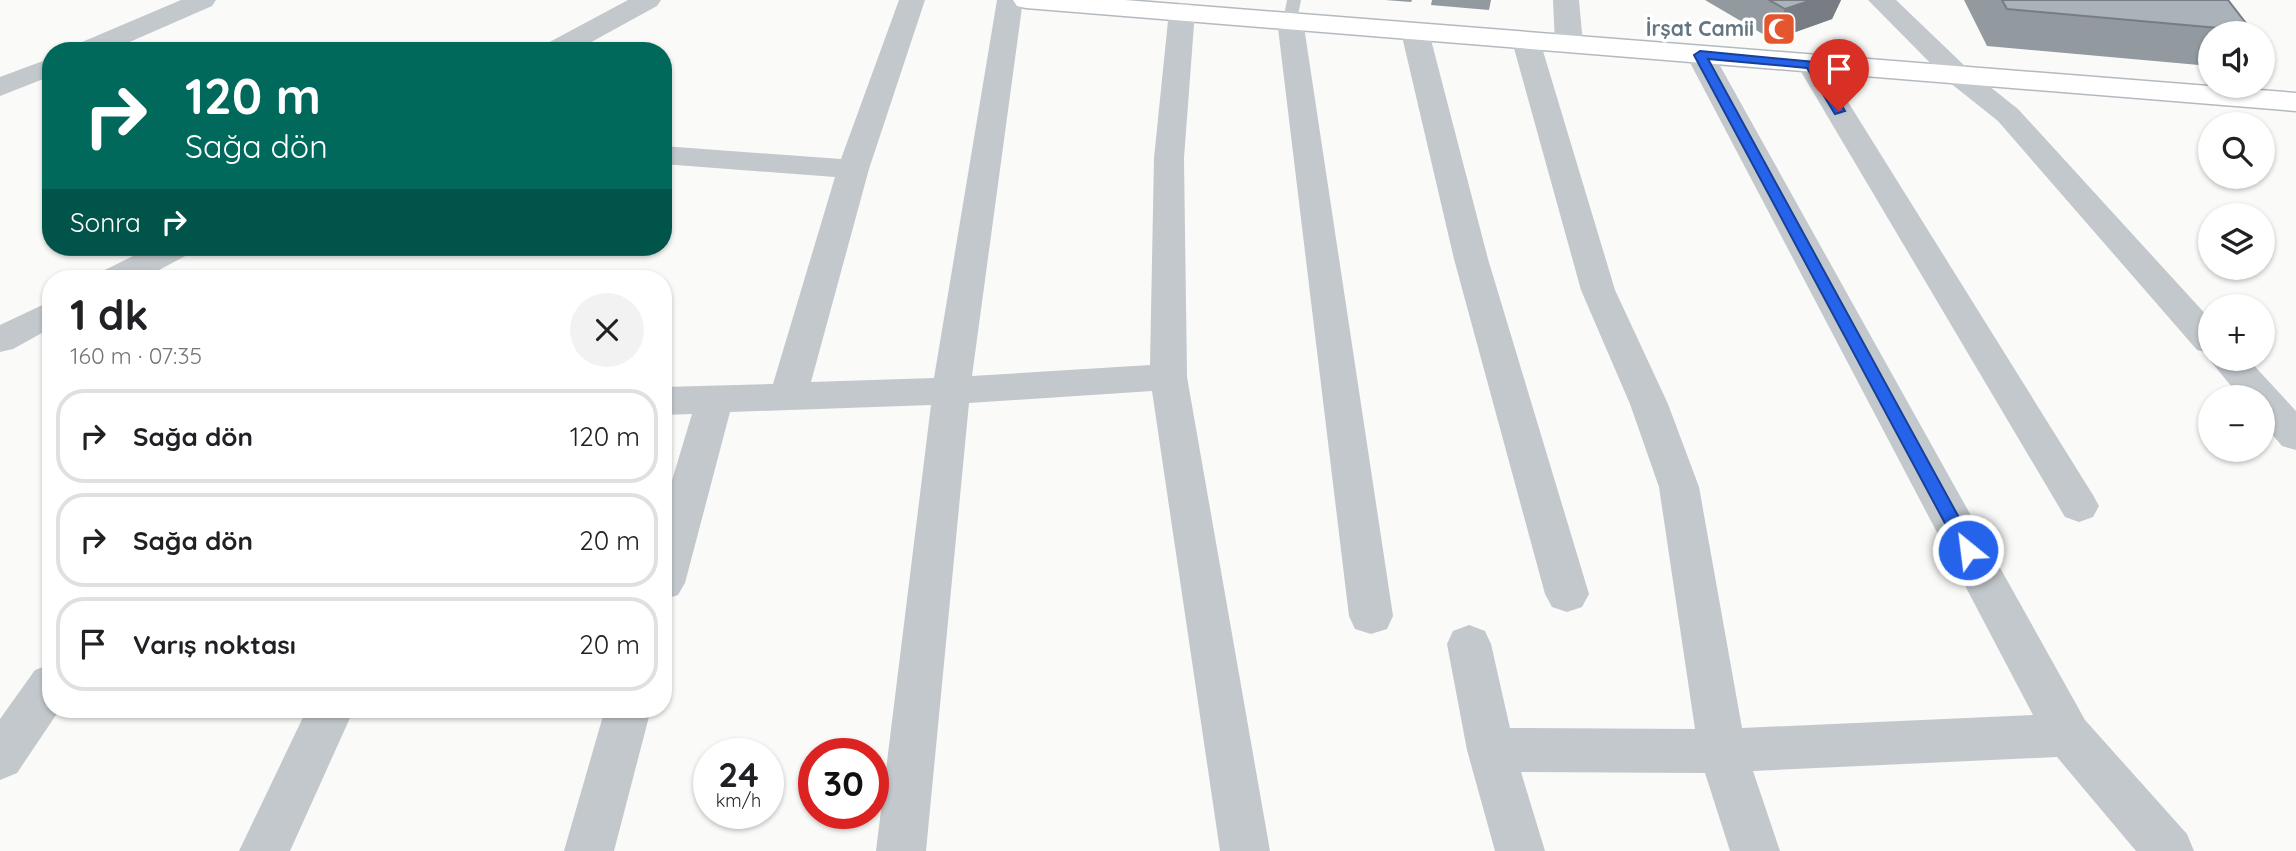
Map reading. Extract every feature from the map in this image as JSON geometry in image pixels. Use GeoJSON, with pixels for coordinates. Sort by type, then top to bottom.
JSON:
{"type":"FeatureCollection","features":[{"type":"Feature","properties":{"kind":"main road"},"geometry":{"type":"LineString","coordinates":[[1026,0],[1182,11],[1292,10],[1415,32],[2296,102]]}},
{"type":"Feature","properties":{"kind":"street"},"geometry":{"type":"LineString","coordinates":[[106,42],[203,0]]}},
{"type":"Feature","properties":{"kind":"street"},"geometry":{"type":"LineString","coordinates":[[571,42],[648,0]]}},
{"type":"Feature","properties":{"kind":"street"},"geometry":{"type":"LineString","coordinates":[[788,396],[853,169],[912,0]]}},
{"type":"Feature","properties":{"kind":"street"},"geometry":{"type":"LineString","coordinates":[[901,851],[951,391],[1010,0]]}},
{"type":"Feature","properties":{"kind":"street"},"geometry":{"type":"LineString","coordinates":[[1566,0],[1569,44]]}},
{"type":"Feature","properties":{"kind":"street"},"geometry":{"type":"LineString","coordinates":[[1881,0],[1959,76],[2008,115],[2198,328]]}},
{"type":"Feature","properties":{"kind":"street"},"geometry":{"type":"LineString","coordinates":[[1292,10],[1371,616]]}},
{"type":"Feature","properties":{"kind":"street"},"geometry":{"type":"LineString","coordinates":[[1182,11],[1169,158],[1168,377],[1245,851]]}},
{"type":"Feature","properties":{"kind":"street"},"geometry":{"type":"LineString","coordinates":[[1415,32],[1471,259],[1567,594]]}},
{"type":"Feature","properties":{"kind":"street"},"geometry":{"type":"LineString","coordinates":[[1526,41],[1598,290],[1649,404],[1679,487],[1722,751],[1755,851]]}},
{"type":"Feature","properties":{"kind":"street"},"geometry":{"type":"LineString","coordinates":[[1700,55],[2068,735],[2169,851]]}},
{"type":"Feature","properties":{"kind":"street"},"geometry":{"type":"LineString","coordinates":[[1811,65],[2079,506]]}},
{"type":"Feature","properties":{"kind":"street"},"geometry":{"type":"LineString","coordinates":[[0,87],[42,69]]}},
{"type":"Feature","properties":{"kind":"street"},"geometry":{"type":"LineString","coordinates":[[672,156],[853,169]]}},
{"type":"Feature","properties":{"kind":"street"},"geometry":{"type":"LineString","coordinates":[[141,270],[173,259]]}},
{"type":"Feature","properties":{"kind":"street"},"geometry":{"type":"LineString","coordinates":[[0,340],[42,318]]}},
{"type":"Feature","properties":{"kind":"street"},"geometry":{"type":"LineString","coordinates":[[2238,371],[2250,385]]}},
{"type":"Feature","properties":{"kind":"street"},"geometry":{"type":"LineString","coordinates":[[672,401],[951,391],[1168,377]]}},
{"type":"Feature","properties":{"kind":"street"},"geometry":{"type":"LineString","coordinates":[[672,551],[715,399]]}},
{"type":"Feature","properties":{"kind":"street"},"geometry":{"type":"LineString","coordinates":[[2275,413],[2296,436]]}},
{"type":"Feature","properties":{"kind":"street"},"geometry":{"type":"LineString","coordinates":[[1469,645],[1491,750],[1520,851]]}},
{"type":"Feature","properties":{"kind":"street"},"geometry":{"type":"LineString","coordinates":[[0,758],[42,697]]}},
{"type":"Feature","properties":{"kind":"street"},"geometry":{"type":"LineString","coordinates":[[264,851],[327,718]]}},
{"type":"Feature","properties":{"kind":"street"},"geometry":{"type":"LineString","coordinates":[[589,851],[626,718]]}},
{"type":"Feature","properties":{"kind":"street"},"geometry":{"type":"LineString","coordinates":[[1491,750],[1722,751],[2068,735]]}},
{"type":"Feature","properties":{"kind":"building"},"geometry":{"type":"Polygon","coordinates":[[[1769,0],[1812,0],[1785,9],[1769,0]]]}},
{"type":"Feature","properties":{"kind":"building"},"geometry":{"type":"Polygon","coordinates":[[[2002,0],[2228,0],[2244,21],[2198,21],[2198,26],[2007,9],[2002,0]]]}},
{"type":"Feature","properties":{"kind":"place","name":"İrşat Camii"},"geometry":{"type":"Point","coordinates":[1779,29]}},
{"type":"Feature","properties":{"kind":"route"},"geometry":{"type":"LineString","coordinates":[[1839,111],[1811,65],[1700,55],[1968,550]]}}]}
